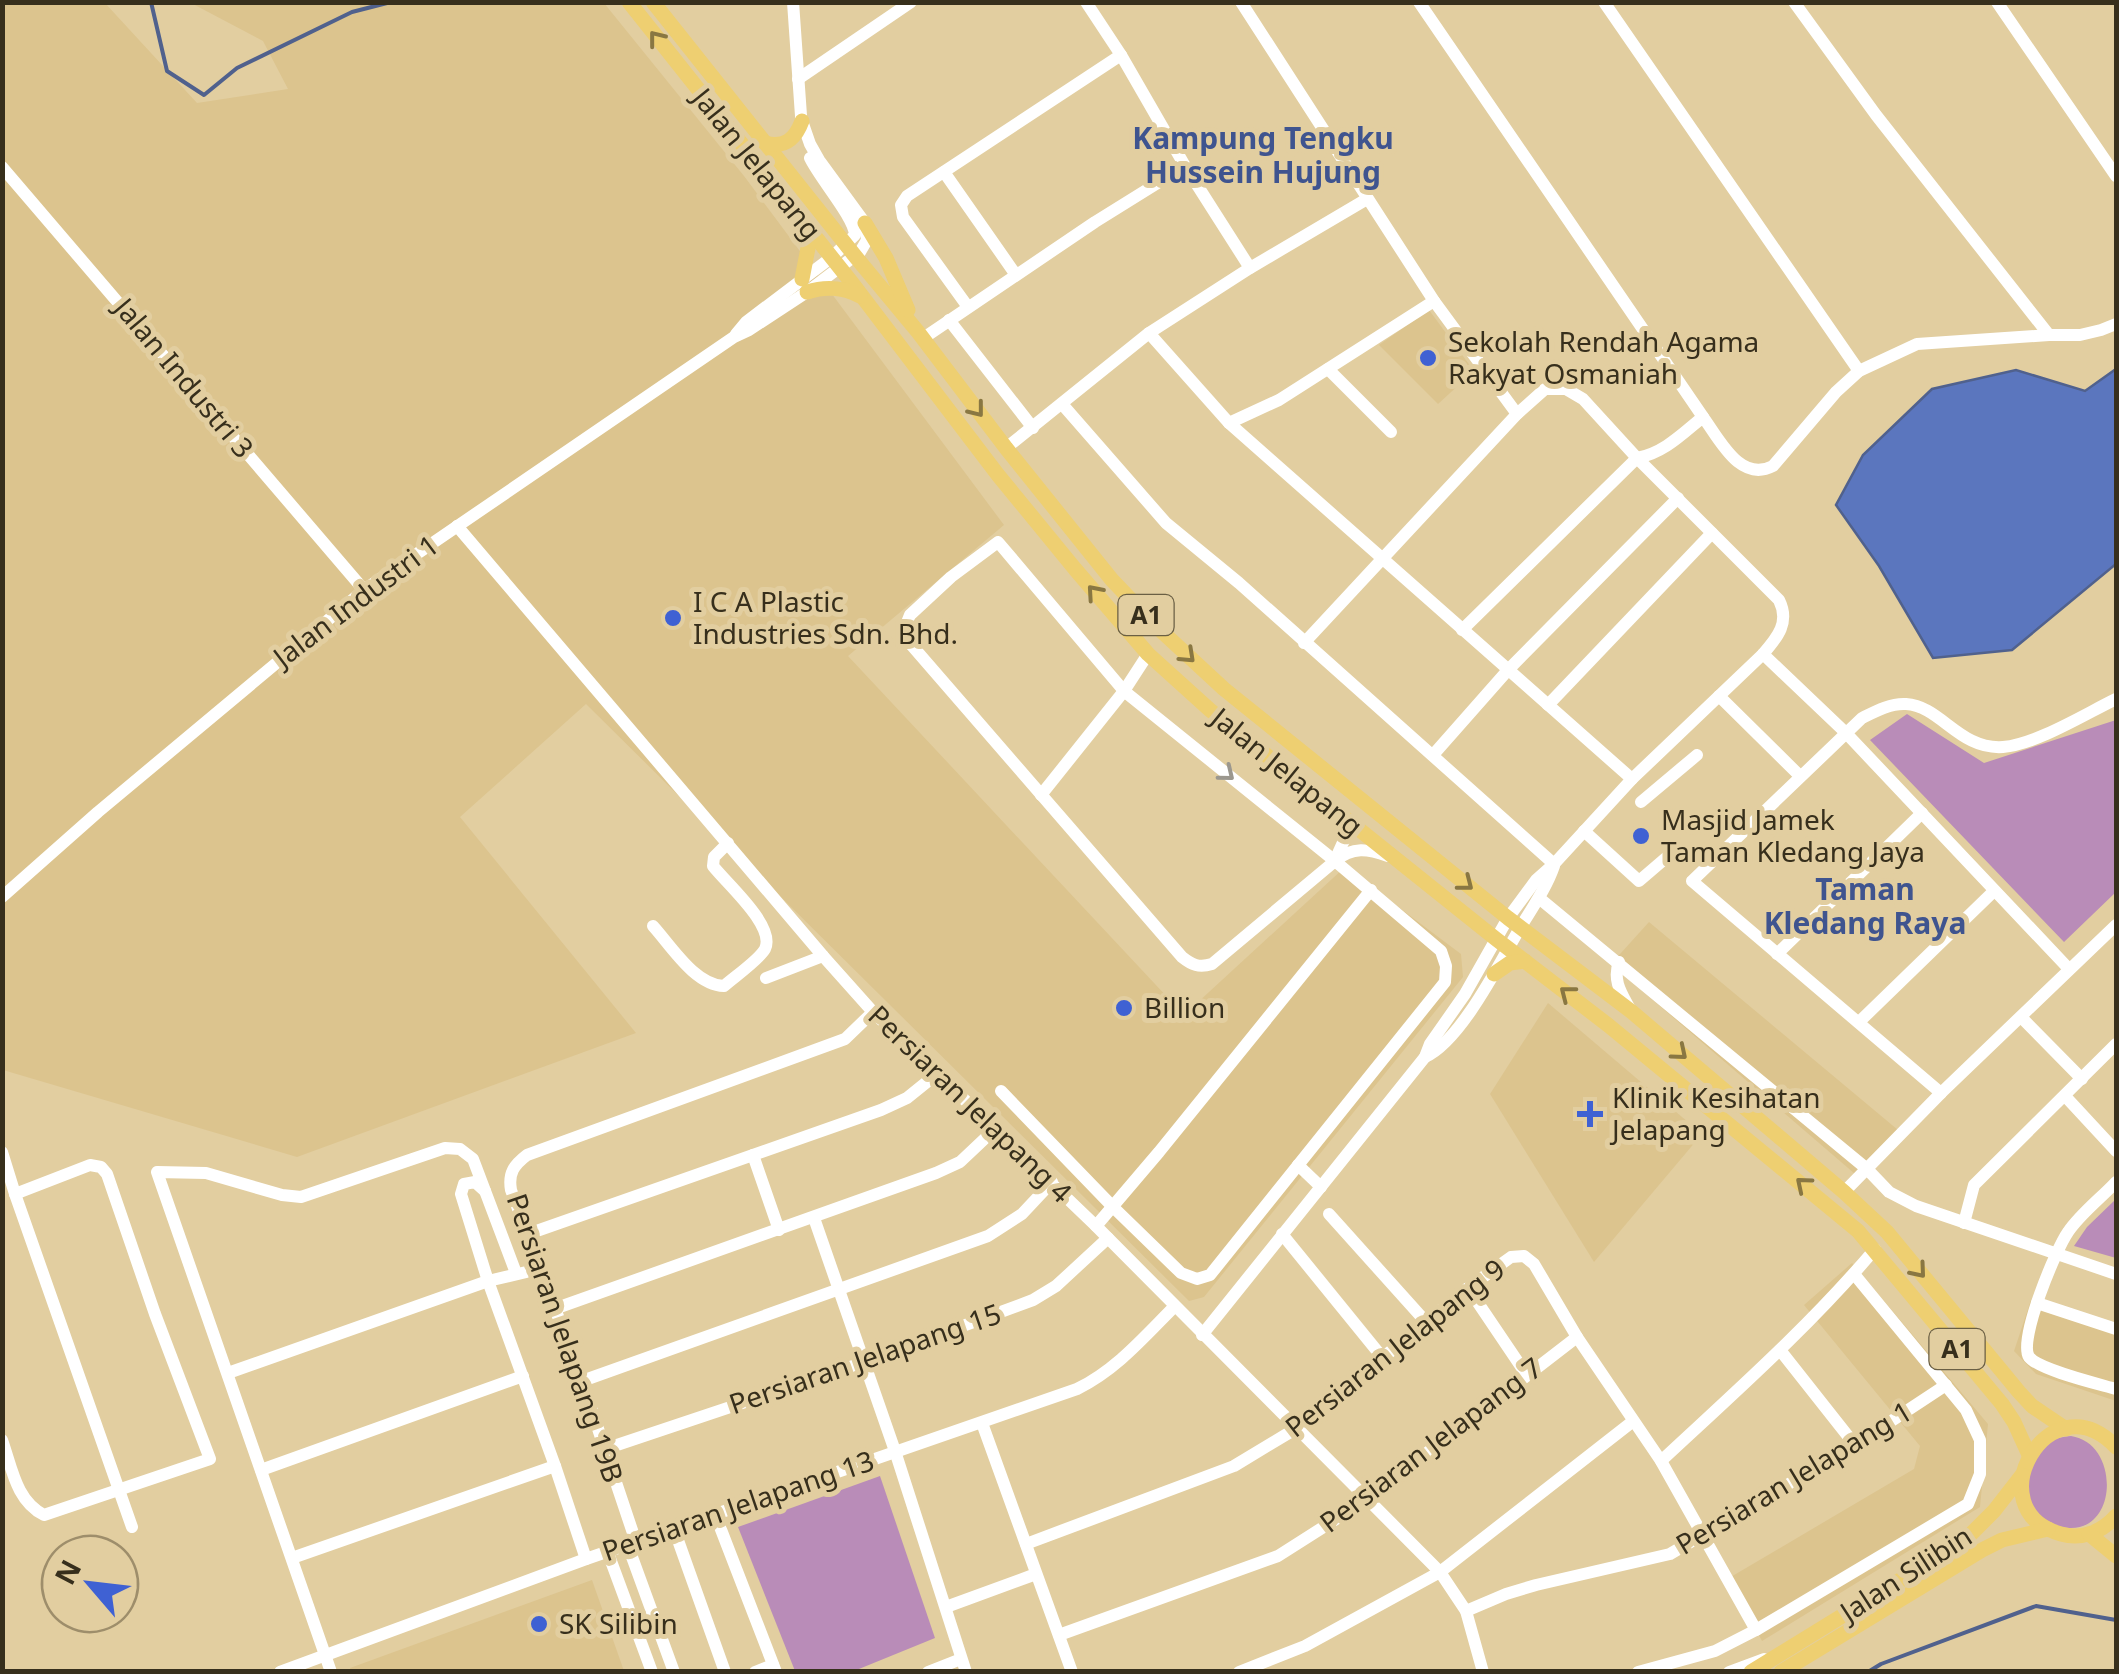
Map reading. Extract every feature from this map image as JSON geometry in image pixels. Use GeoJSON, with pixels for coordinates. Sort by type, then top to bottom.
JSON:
{"type":"FeatureCollection","features":[{"type":"Feature","properties":{"kind":"main road","name":"Jalan Jelapang"},"geometry":{"type":"LineString","coordinates":[[629,2],[1009,488],[1148,654],[1210,710],[1744,1135],[1858,1231],[2002,1404],[2029,1455]]}},
{"type":"Feature","properties":{"kind":"main road","name":"Jalan Jelapang"},"geometry":{"type":"LineString","coordinates":[[654,2],[1112,580],[1170,640],[1224,689],[1514,923],[1632,1012],[1844,1192],[1887,1232],[2032,1406],[2066,1429]]}},
{"type":"Feature","properties":{"kind":"main road"},"geometry":{"type":"LineString","coordinates":[[765,143],[786,143],[802,122]]}},
{"type":"Feature","properties":{"kind":"main road"},"geometry":{"type":"LineString","coordinates":[[802,220],[808,248],[804,286],[849,290],[864,298]]}},
{"type":"Feature","properties":{"kind":"main road"},"geometry":{"type":"LineString","coordinates":[[866,223],[920,335]]}},
{"type":"Feature","properties":{"kind":"main road"},"geometry":{"type":"LineString","coordinates":[[1494,974],[1510,963],[1526,961]]}},
{"type":"Feature","properties":{"kind":"main road"},"geometry":{"type":"LineString","coordinates":[[2029,1455],[2042,1440],[2066,1429]]}},
{"type":"Feature","properties":{"kind":"main road","name":"A1"},"geometry":{"type":"LineString","coordinates":[[2066,1429],[2109,1434],[2116,1447]]}},
{"type":"Feature","properties":{"kind":"main road","name":"Jalan Silibin"},"geometry":{"type":"LineString","coordinates":[[1778,1663],[1964,1540],[1982,1525],[2022,1475],[2029,1455]]}},
{"type":"Feature","properties":{"kind":"main road"},"geometry":{"type":"LineString","coordinates":[[2022,1475],[2028,1508],[2048,1529],[2068,1536],[2088,1534],[2105,1527],[2116,1516]]}},
{"type":"Feature","properties":{"kind":"main road","name":"Jalan Silibin"},"geometry":{"type":"LineString","coordinates":[[1750,1672],[1778,1663],[2002,1540],[2048,1529]]}},
{"type":"Feature","properties":{"kind":"main road"},"geometry":{"type":"LineString","coordinates":[[2088,1534],[2116,1556]]}},
{"type":"Feature","properties":{"kind":"street"},"geometry":{"type":"LineString","coordinates":[[793,2],[803,140],[812,164],[854,226],[850,251]]}},
{"type":"Feature","properties":{"kind":"street"},"geometry":{"type":"LineString","coordinates":[[798,79],[911,2]]}},
{"type":"Feature","properties":{"kind":"street"},"geometry":{"type":"LineString","coordinates":[[1086,2],[1250,268]]}},
{"type":"Feature","properties":{"kind":"street"},"geometry":{"type":"LineString","coordinates":[[1241,2],[1434,301],[1516,414]]}},
{"type":"Feature","properties":{"kind":"street"},"geometry":{"type":"LineString","coordinates":[[1419,2],[1703,417],[1736,460],[1754,471],[1773,466],[1858,371],[1917,344],[2080,335],[2116,324]]}},
{"type":"Feature","properties":{"kind":"street"},"geometry":{"type":"LineString","coordinates":[[1604,2],[1858,371]]}},
{"type":"Feature","properties":{"kind":"street"},"geometry":{"type":"LineString","coordinates":[[1794,2],[1876,115],[2049,335]]}},
{"type":"Feature","properties":{"kind":"street"},"geometry":{"type":"LineString","coordinates":[[1997,2],[2116,176]]}},
{"type":"Feature","properties":{"kind":"street"},"geometry":{"type":"LineString","coordinates":[[968,307],[904,217],[901,205],[907,196],[1122,56]]}},
{"type":"Feature","properties":{"kind":"street"},"geometry":{"type":"LineString","coordinates":[[802,122],[819,160],[866,223],[865,245],[850,251]]}},
{"type":"Feature","properties":{"kind":"street"},"geometry":{"type":"LineString","coordinates":[[920,335],[1185,166]]}},
{"type":"Feature","properties":{"kind":"street","name":"Jalan Industri 3"},"geometry":{"type":"LineString","coordinates":[[2,167],[364,590]]}},
{"type":"Feature","properties":{"kind":"street"},"geometry":{"type":"LineString","coordinates":[[944,172],[1016,274]]}},
{"type":"Feature","properties":{"kind":"street"},"geometry":{"type":"LineString","coordinates":[[1006,448],[1148,333],[1367,199]]}},
{"type":"Feature","properties":{"kind":"street","name":"Jalan Industri 1"},"geometry":{"type":"LineString","coordinates":[[2,897],[364,590],[734,337],[746,322],[850,251]]}},
{"type":"Feature","properties":{"kind":"street"},"geometry":{"type":"LineString","coordinates":[[1229,423],[1279,400],[1434,301]]}},
{"type":"Feature","properties":{"kind":"street"},"geometry":{"type":"LineString","coordinates":[[949,320],[1033,428]]}},
{"type":"Feature","properties":{"kind":"street"},"geometry":{"type":"LineString","coordinates":[[1148,333],[1229,423],[1633,778],[1646,797],[1697,754]]}},
{"type":"Feature","properties":{"kind":"street"},"geometry":{"type":"LineString","coordinates":[[1328,369],[1392,432]]}},
{"type":"Feature","properties":{"kind":"street"},"geometry":{"type":"LineString","coordinates":[[1202,1334],[1425,1057],[1430,1044],[1502,943],[1536,880],[1633,778],[1763,654],[1780,631],[1784,610],[1779,600],[1582,399],[1566,389],[1545,389],[1516,414],[1304,643]]}},
{"type":"Feature","properties":{"kind":"street"},"geometry":{"type":"LineString","coordinates":[[1062,404],[1166,523],[1554,864]]}},
{"type":"Feature","properties":{"kind":"street"},"geometry":{"type":"LineString","coordinates":[[1462,630],[1637,458],[1665,448],[1703,417]]}},
{"type":"Feature","properties":{"kind":"street"},"geometry":{"type":"LineString","coordinates":[[1433,756],[1508,670],[1678,498]]}},
{"type":"Feature","properties":{"kind":"street","name":"Persiaran Jelapang 4"},"geometry":{"type":"LineString","coordinates":[[457,526],[874,1012],[1052,1182],[1440,1572],[1466,1611],[1484,1672]]}},
{"type":"Feature","properties":{"kind":"street"},"geometry":{"type":"LineString","coordinates":[[1548,705],[1712,533]]}},
{"type":"Feature","properties":{"kind":"street"},"geometry":{"type":"LineString","coordinates":[[1001,1091],[1181,1274],[1196,1279],[1210,1275],[1445,982],[1446,966],[1441,950],[1371,890],[1335,860],[1124,691],[998,542],[910,616],[904,630],[908,642],[1182,957],[1202,967],[1212,964],[1335,860],[1354,850],[1395,858]]}},
{"type":"Feature","properties":{"kind":"street"},"geometry":{"type":"LineString","coordinates":[[1041,795],[1124,691],[1148,654]]}},
{"type":"Feature","properties":{"kind":"street"},"geometry":{"type":"LineString","coordinates":[[1763,654],[1846,732],[2070,969]]}},
{"type":"Feature","properties":{"kind":"street"},"geometry":{"type":"LineString","coordinates":[[1719,696],[1800,776]]}},
{"type":"Feature","properties":{"kind":"street"},"geometry":{"type":"LineString","coordinates":[[1942,1093],[1692,881],[1846,732],[1862,718],[1885,707],[1908,704],[1929,712],[1966,739],[1984,746],[2005,747],[2050,732],[2116,699]]}},
{"type":"Feature","properties":{"kind":"street"},"geometry":{"type":"LineString","coordinates":[[1334,808],[1345,838],[1335,860]]}},
{"type":"Feature","properties":{"kind":"street"},"geometry":{"type":"LineString","coordinates":[[1777,954],[1922,813]]}},
{"type":"Feature","properties":{"kind":"street"},"geometry":{"type":"LineString","coordinates":[[1584,831],[1639,881],[1674,851]]}},
{"type":"Feature","properties":{"kind":"street"},"geometry":{"type":"LineString","coordinates":[[653,926],[699,978],[711,986],[724,986],[764,952],[768,936],[761,922],[714,866],[714,857],[728,842]]}},
{"type":"Feature","properties":{"kind":"street"},"geometry":{"type":"LineString","coordinates":[[1514,923],[1539,898],[1554,864]]}},
{"type":"Feature","properties":{"kind":"street"},"geometry":{"type":"LineString","coordinates":[[1096,1226],[1371,890]]}},
{"type":"Feature","properties":{"kind":"street"},"geometry":{"type":"LineString","coordinates":[[1859,1022],[1994,891]]}},
{"type":"Feature","properties":{"kind":"street"},"geometry":{"type":"LineString","coordinates":[[1539,898],[1867,1168],[1889,1192],[1964,1223],[2116,1274]]}},
{"type":"Feature","properties":{"kind":"street"},"geometry":{"type":"LineString","coordinates":[[1844,1192],[2070,969],[2115,930]]}},
{"type":"Feature","properties":{"kind":"street"},"geometry":{"type":"LineString","coordinates":[[1425,1057],[1448,1041],[1494,974],[1502,943]]}},
{"type":"Feature","properties":{"kind":"street"},"geometry":{"type":"LineString","coordinates":[[766,978],[824,956]]}},
{"type":"Feature","properties":{"kind":"street"},"geometry":{"type":"LineString","coordinates":[[1619,962],[1616,981],[1632,1012]]}},
{"type":"Feature","properties":{"kind":"street","name":"Persiaran Jelapang 19B"},"geometry":{"type":"LineString","coordinates":[[674,1672],[605,1449],[509,1181],[511,1172],[527,1155],[845,1039],[874,1012]]}},
{"type":"Feature","properties":{"kind":"street"},"geometry":{"type":"LineString","coordinates":[[2021,1017],[2082,1079]]}},
{"type":"Feature","properties":{"kind":"street"},"geometry":{"type":"LineString","coordinates":[[1964,1223],[1974,1185],[2116,1044]]}},
{"type":"Feature","properties":{"kind":"street"},"geometry":{"type":"LineString","coordinates":[[528,1234],[881,1110],[907,1098],[938,1073]]}},
{"type":"Feature","properties":{"kind":"street"},"geometry":{"type":"LineString","coordinates":[[2065,1096],[2116,1151]]}},
{"type":"Feature","properties":{"kind":"street"},"geometry":{"type":"LineString","coordinates":[[554,1309],[960,1162],[996,1128]]}},
{"type":"Feature","properties":{"kind":"street"},"geometry":{"type":"LineString","coordinates":[[331,1672],[157,1172],[206,1173],[301,1198],[445,1148],[460,1149],[473,1159],[516,1273]]}},
{"type":"Feature","properties":{"kind":"street"},"geometry":{"type":"LineString","coordinates":[[2,1152],[132,1527]]}},
{"type":"Feature","properties":{"kind":"street"},"geometry":{"type":"LineString","coordinates":[[753,1155],[779,1230]]}},
{"type":"Feature","properties":{"kind":"street"},"geometry":{"type":"LineString","coordinates":[[2,1440],[23,1498],[44,1516],[210,1459],[102,1167],[90,1165],[15,1194]]}},
{"type":"Feature","properties":{"kind":"street"},"geometry":{"type":"LineString","coordinates":[[1298,1165],[1321,1187]]}},
{"type":"Feature","properties":{"kind":"street"},"geometry":{"type":"LineString","coordinates":[[486,1193],[475,1182],[464,1184],[461,1194],[586,1559]]}},
{"type":"Feature","properties":{"kind":"street"},"geometry":{"type":"LineString","coordinates":[[582,1381],[988,1236],[1022,1214],[1052,1182]]}},
{"type":"Feature","properties":{"kind":"street"},"geometry":{"type":"LineString","coordinates":[[2116,1182],[2069,1229],[2056,1252],[2026,1341],[2030,1357],[2044,1367],[2116,1389]]}},
{"type":"Feature","properties":{"kind":"street"},"geometry":{"type":"LineString","coordinates":[[1330,1214],[1426,1322]]}},
{"type":"Feature","properties":{"kind":"street"},"geometry":{"type":"LineString","coordinates":[[814,1218],[964,1665],[928,1672]]}},
{"type":"Feature","properties":{"kind":"street"},"geometry":{"type":"LineString","coordinates":[[1282,1234],[1382,1357]]}},
{"type":"Feature","properties":{"kind":"street","name":"Persiaran Jelapang 15"},"geometry":{"type":"LineString","coordinates":[[605,1449],[865,1362],[1033,1300],[1056,1286],[1108,1238]]}},
{"type":"Feature","properties":{"kind":"street"},"geometry":{"type":"LineString","coordinates":[[1661,1462],[1780,1350],[1875,1250]]}},
{"type":"Feature","properties":{"kind":"street","name":"Persiaran Jelapang 9"},"geometry":{"type":"LineString","coordinates":[[1026,1544],[1234,1466],[1297,1428],[1468,1288],[1511,1257],[1524,1256],[1534,1264],[1661,1462],[1756,1630]]}},
{"type":"Feature","properties":{"kind":"street"},"geometry":{"type":"LineString","coordinates":[[228,1373],[488,1281],[539,1269]]}},
{"type":"Feature","properties":{"kind":"street"},"geometry":{"type":"LineString","coordinates":[[1638,1672],[1715,1651],[1968,1504],[1980,1474],[1980,1440],[1966,1410],[1854,1274]]}},
{"type":"Feature","properties":{"kind":"street"},"geometry":{"type":"LineString","coordinates":[[1468,1288],[1526,1374]]}},
{"type":"Feature","properties":{"kind":"street"},"geometry":{"type":"LineString","coordinates":[[2037,1302],[2116,1329]]}},
{"type":"Feature","properties":{"kind":"street","name":"Persiaran Jelapang 13"},"geometry":{"type":"LineString","coordinates":[[280,1672],[586,1559],[1077,1389],[1098,1379],[1174,1307]]}},
{"type":"Feature","properties":{"kind":"street","name":"Persiaran Jelapang 7"},"geometry":{"type":"LineString","coordinates":[[1060,1635],[1278,1556],[1366,1500],[1577,1336]]}},
{"type":"Feature","properties":{"kind":"street"},"geometry":{"type":"LineString","coordinates":[[1780,1350],[1855,1445]]}},
{"type":"Feature","properties":{"kind":"street"},"geometry":{"type":"LineString","coordinates":[[262,1470],[522,1376]]}},
{"type":"Feature","properties":{"kind":"street","name":"Persiaran Jelapang 1"},"geometry":{"type":"LineString","coordinates":[[1466,1611],[1536,1585],[1670,1554],[1855,1445],[1946,1385]]}},
{"type":"Feature","properties":{"kind":"street"},"geometry":{"type":"LineString","coordinates":[[1239,1672],[1264,1667],[1440,1572],[1632,1422]]}},
{"type":"Feature","properties":{"kind":"street"},"geometry":{"type":"LineString","coordinates":[[982,1423],[1072,1672]]}},
{"type":"Feature","properties":{"kind":"street"},"geometry":{"type":"LineString","coordinates":[[292,1558],[555,1466]]}},
{"type":"Feature","properties":{"kind":"street"},"geometry":{"type":"LineString","coordinates":[[715,1514],[774,1668],[755,1672]]}},
{"type":"Feature","properties":{"kind":"street"},"geometry":{"type":"LineString","coordinates":[[674,1529],[725,1672]]}},
{"type":"Feature","properties":{"kind":"street"},"geometry":{"type":"LineString","coordinates":[[608,1553],[652,1672]]}},
{"type":"Feature","properties":{"kind":"street"},"geometry":{"type":"LineString","coordinates":[[946,1607],[1036,1574]]}},
{"type":"Feature","properties":{"kind":"street","name":"Jalan Silibin"},"geometry":{"type":"LineString","coordinates":[[1729,1672],[1778,1663]]}},
{"type":"Feature","properties":{"kind":"shaded area"},"geometry":{"type":"Polygon","coordinates":[[[2,3],[105,3],[197,103],[288,89],[263,41],[191,3],[604,3],[744,176],[1004,525],[848,656],[1184,1015],[1345,867],[1461,954],[1463,977],[1204,1297],[1189,1301],[586,704],[460,817],[636,1033],[297,1157],[3,1070],[2,3]]]}},
{"type":"Feature","properties":{"kind":"shaded area","name":"Sekolah Rendah Agama Rakyat Osmaniah"},"geometry":{"type":"Polygon","coordinates":[[[1429,310],[1474,371],[1438,404],[1379,345],[1429,310]]]}},
{"type":"Feature","properties":{"kind":"shaded area"},"geometry":{"type":"Polygon","coordinates":[[[1907,714],[1984,763],[2116,720],[2116,892],[2064,942],[1870,740],[1907,714]]]}},
{"type":"Feature","properties":{"kind":"shaded area"},"geometry":{"type":"Polygon","coordinates":[[[1649,922],[1904,1135],[1862,1180],[1611,964],[1649,922]]]}},
{"type":"Feature","properties":{"kind":"shaded area","name":"Klinik Kesihatan Jelapang"},"geometry":{"type":"Polygon","coordinates":[[[1548,1003],[1702,1134],[1594,1262],[1490,1094],[1548,1003]]]}},
{"type":"Feature","properties":{"kind":"shaded area"},"geometry":{"type":"Polygon","coordinates":[[[2116,1199],[2116,1258],[2074,1246],[2087,1227],[2116,1199]]]}},
{"type":"Feature","properties":{"kind":"shaded area"},"geometry":{"type":"Polygon","coordinates":[[[1852,1263],[1988,1424],[1980,1507],[1762,1641],[1729,1578],[1914,1469],[1920,1446],[1804,1305],[1852,1263]]]}},
{"type":"Feature","properties":{"kind":"shaded area"},"geometry":{"type":"Polygon","coordinates":[[[2031,1300],[2116,1330],[2116,1401],[2036,1374],[2014,1351],[2031,1300]]]}},
{"type":"Feature","properties":{"kind":"shaded area"},"geometry":{"type":"Polygon","coordinates":[[[2071,1436],[2087,1442],[2098,1453],[2107,1485],[2098,1515],[2086,1525],[2070,1528],[2047,1522],[2026,1498],[2032,1465],[2040,1449],[2057,1438],[2071,1436]]]}},
{"type":"Feature","properties":{"kind":"shaded area"},"geometry":{"type":"Polygon","coordinates":[[[880,1476],[935,1638],[854,1671],[795,1671],[738,1527],[880,1476]]]}},
{"type":"Feature","properties":{"kind":"shaded area","name":"SK Silibin"},"geometry":{"type":"Polygon","coordinates":[[[592,1580],[624,1671],[351,1671],[350,1668],[592,1580]]]}},
{"type":"Feature","properties":{"kind":"water"},"geometry":{"type":"Polygon","coordinates":[[[2116,369],[2116,564],[2012,650],[1933,658],[1879,566],[1836,505],[1863,455],[1932,389],[2016,370],[2085,391],[2116,369]]]}},
{"type":"Feature","properties":{"kind":"waterway"},"geometry":{"type":"LineString","coordinates":[[151,2],[167,71],[204,95],[237,68],[352,12],[391,2]]}},
{"type":"Feature","properties":{"kind":"waterway"},"geometry":{"type":"LineString","coordinates":[[1868,1672],[2036,1606],[2116,1620]]}},
{"type":"Feature","properties":{"kind":"place","name":"Sekolah Rendah Agama Rakyat Osmaniah"},"geometry":{"type":"Point","coordinates":[1428,358]}},
{"type":"Feature","properties":{"kind":"place","name":"I C A Plastic Industries Sdn. Bhd."},"geometry":{"type":"Point","coordinates":[673,618]}},
{"type":"Feature","properties":{"kind":"place","name":"Masjid Jamek Taman Kledang Jaya"},"geometry":{"type":"Point","coordinates":[1641,836]}},
{"type":"Feature","properties":{"kind":"place","name":"Billion"},"geometry":{"type":"Point","coordinates":[1124,1008]}},
{"type":"Feature","properties":{"kind":"place","name":"Klinik Kesihatan Jelapang"},"geometry":{"type":"Point","coordinates":[1590,1114]}},
{"type":"Feature","properties":{"kind":"place","name":"SK Silibin"},"geometry":{"type":"Point","coordinates":[539,1624]}},
{"type":"Feature","properties":{"kind":"district","name":"Kampung Tengku Hussein Hujung"},"geometry":{"type":"Point","coordinates":[1263,156]}},
{"type":"Feature","properties":{"kind":"district","name":"Taman Kledang Raya"},"geometry":{"type":"Point","coordinates":[1865,907]}}]}
